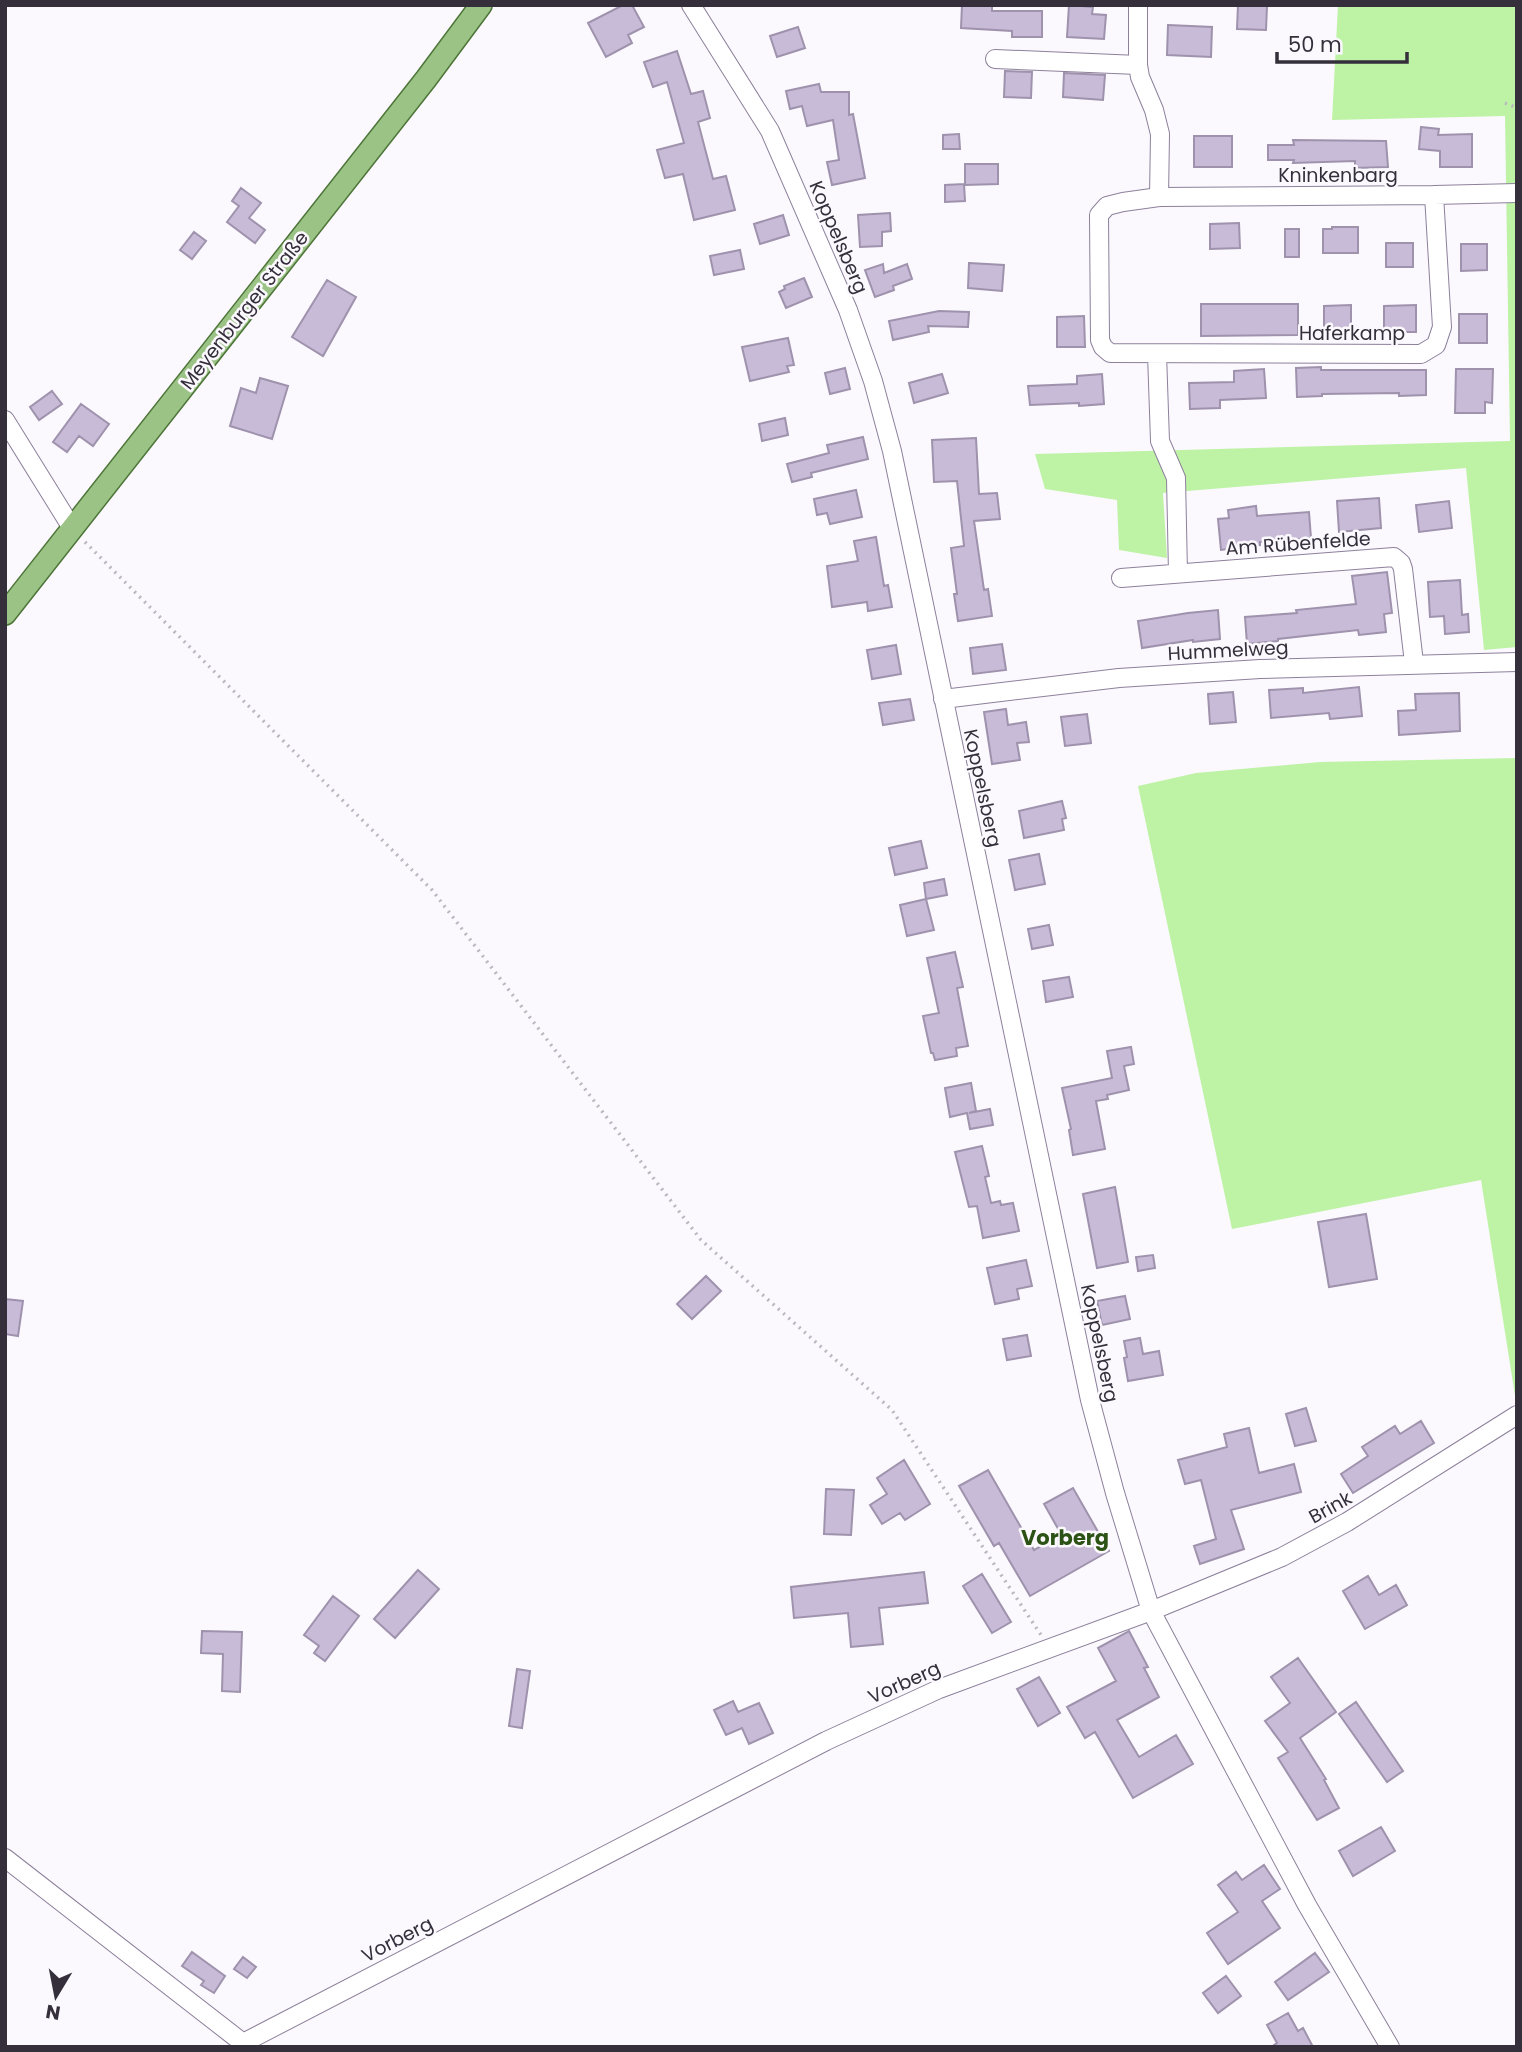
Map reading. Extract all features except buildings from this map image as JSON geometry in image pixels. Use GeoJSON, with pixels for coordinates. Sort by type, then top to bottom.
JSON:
{"type":"FeatureCollection","features":[{"type":"Feature","properties":{"kind":"main road","name":"Meyenburger Straße"},"geometry":{"type":"LineString","coordinates":[[5,614],[418,90],[481,5]]}},
{"type":"Feature","properties":{"kind":"street","name":"Koppelsberg"},"geometry":{"type":"LineString","coordinates":[[691,5],[771,131],[848,310],[873,380],[892,451],[1090,1400],[1151,1611]]}},
{"type":"Feature","properties":{"kind":"street"},"geometry":{"type":"LineString","coordinates":[[1138,5],[1138,65],[1160,134],[1159,197]]}},
{"type":"Feature","properties":{"kind":"street"},"geometry":{"type":"LineString","coordinates":[[995,59],[1138,65]]}},
{"type":"Feature","properties":{"kind":"street","name":"Kninkenbarg"},"geometry":{"type":"LineString","coordinates":[[1157,354],[1110,353],[1102,347],[1099,215],[1107,206],[1159,197],[1517,193]]}},
{"type":"Feature","properties":{"kind":"street","name":"Haferkamp"},"geometry":{"type":"LineString","coordinates":[[1157,354],[1421,354],[1431,349],[1436,345],[1442,327],[1434,195]]}},
{"type":"Feature","properties":{"kind":"street"},"geometry":{"type":"LineString","coordinates":[[1157,354],[1160,441],[1176,478],[1178,573]]}},
{"type":"Feature","properties":{"kind":"street"},"geometry":{"type":"LineString","coordinates":[[5,420],[72,528]]}},
{"type":"Feature","properties":{"kind":"street","name":"Am Rübenfelde"},"geometry":{"type":"LineString","coordinates":[[1121,578],[1394,558],[1401,563],[1403,569],[1414,663]]}},
{"type":"Feature","properties":{"kind":"street","name":"Hummelweg"},"geometry":{"type":"LineString","coordinates":[[943,699],[1119,678],[1261,669],[1517,662]]}},
{"type":"Feature","properties":{"kind":"street","name":"Brink"},"geometry":{"type":"LineString","coordinates":[[1151,1611],[1282,1557],[1348,1522],[1517,1415]]}},
{"type":"Feature","properties":{"kind":"street"},"geometry":{"type":"LineString","coordinates":[[1151,1611],[1307,1905],[1390,2047]]}},
{"type":"Feature","properties":{"kind":"street","name":"Vorberg"},"geometry":{"type":"LineString","coordinates":[[5,1858],[241,2045],[826,1741],[939,1689],[1151,1611]]}},
{"type":"Feature","properties":{"kind":"path"},"geometry":{"type":"LineString","coordinates":[[1506,103],[1517,108]]}},
{"type":"Feature","properties":{"kind":"path"},"geometry":{"type":"LineString","coordinates":[[72,528],[432,890],[701,1240],[892,1410],[1051,1649]]}},
{"type":"Feature","properties":{"kind":"green space"},"geometry":{"type":"Polygon","coordinates":[[[1338,5],[1517,5],[1517,647],[1484,650],[1466,468],[1163,493],[1167,558],[1119,550],[1117,500],[1045,489],[1035,454],[1510,441],[1505,116],[1332,120],[1338,5]]]}},
{"type":"Feature","properties":{"kind":"green space"},"geometry":{"type":"Polygon","coordinates":[[[1517,758],[1516,1402],[1481,1180],[1232,1229],[1138,786],[1196,773],[1320,762],[1517,758]]]}},
{"type":"Feature","properties":{"kind":"district","name":"Vorberg"},"geometry":{"type":"Point","coordinates":[1065,1538]}}]}
